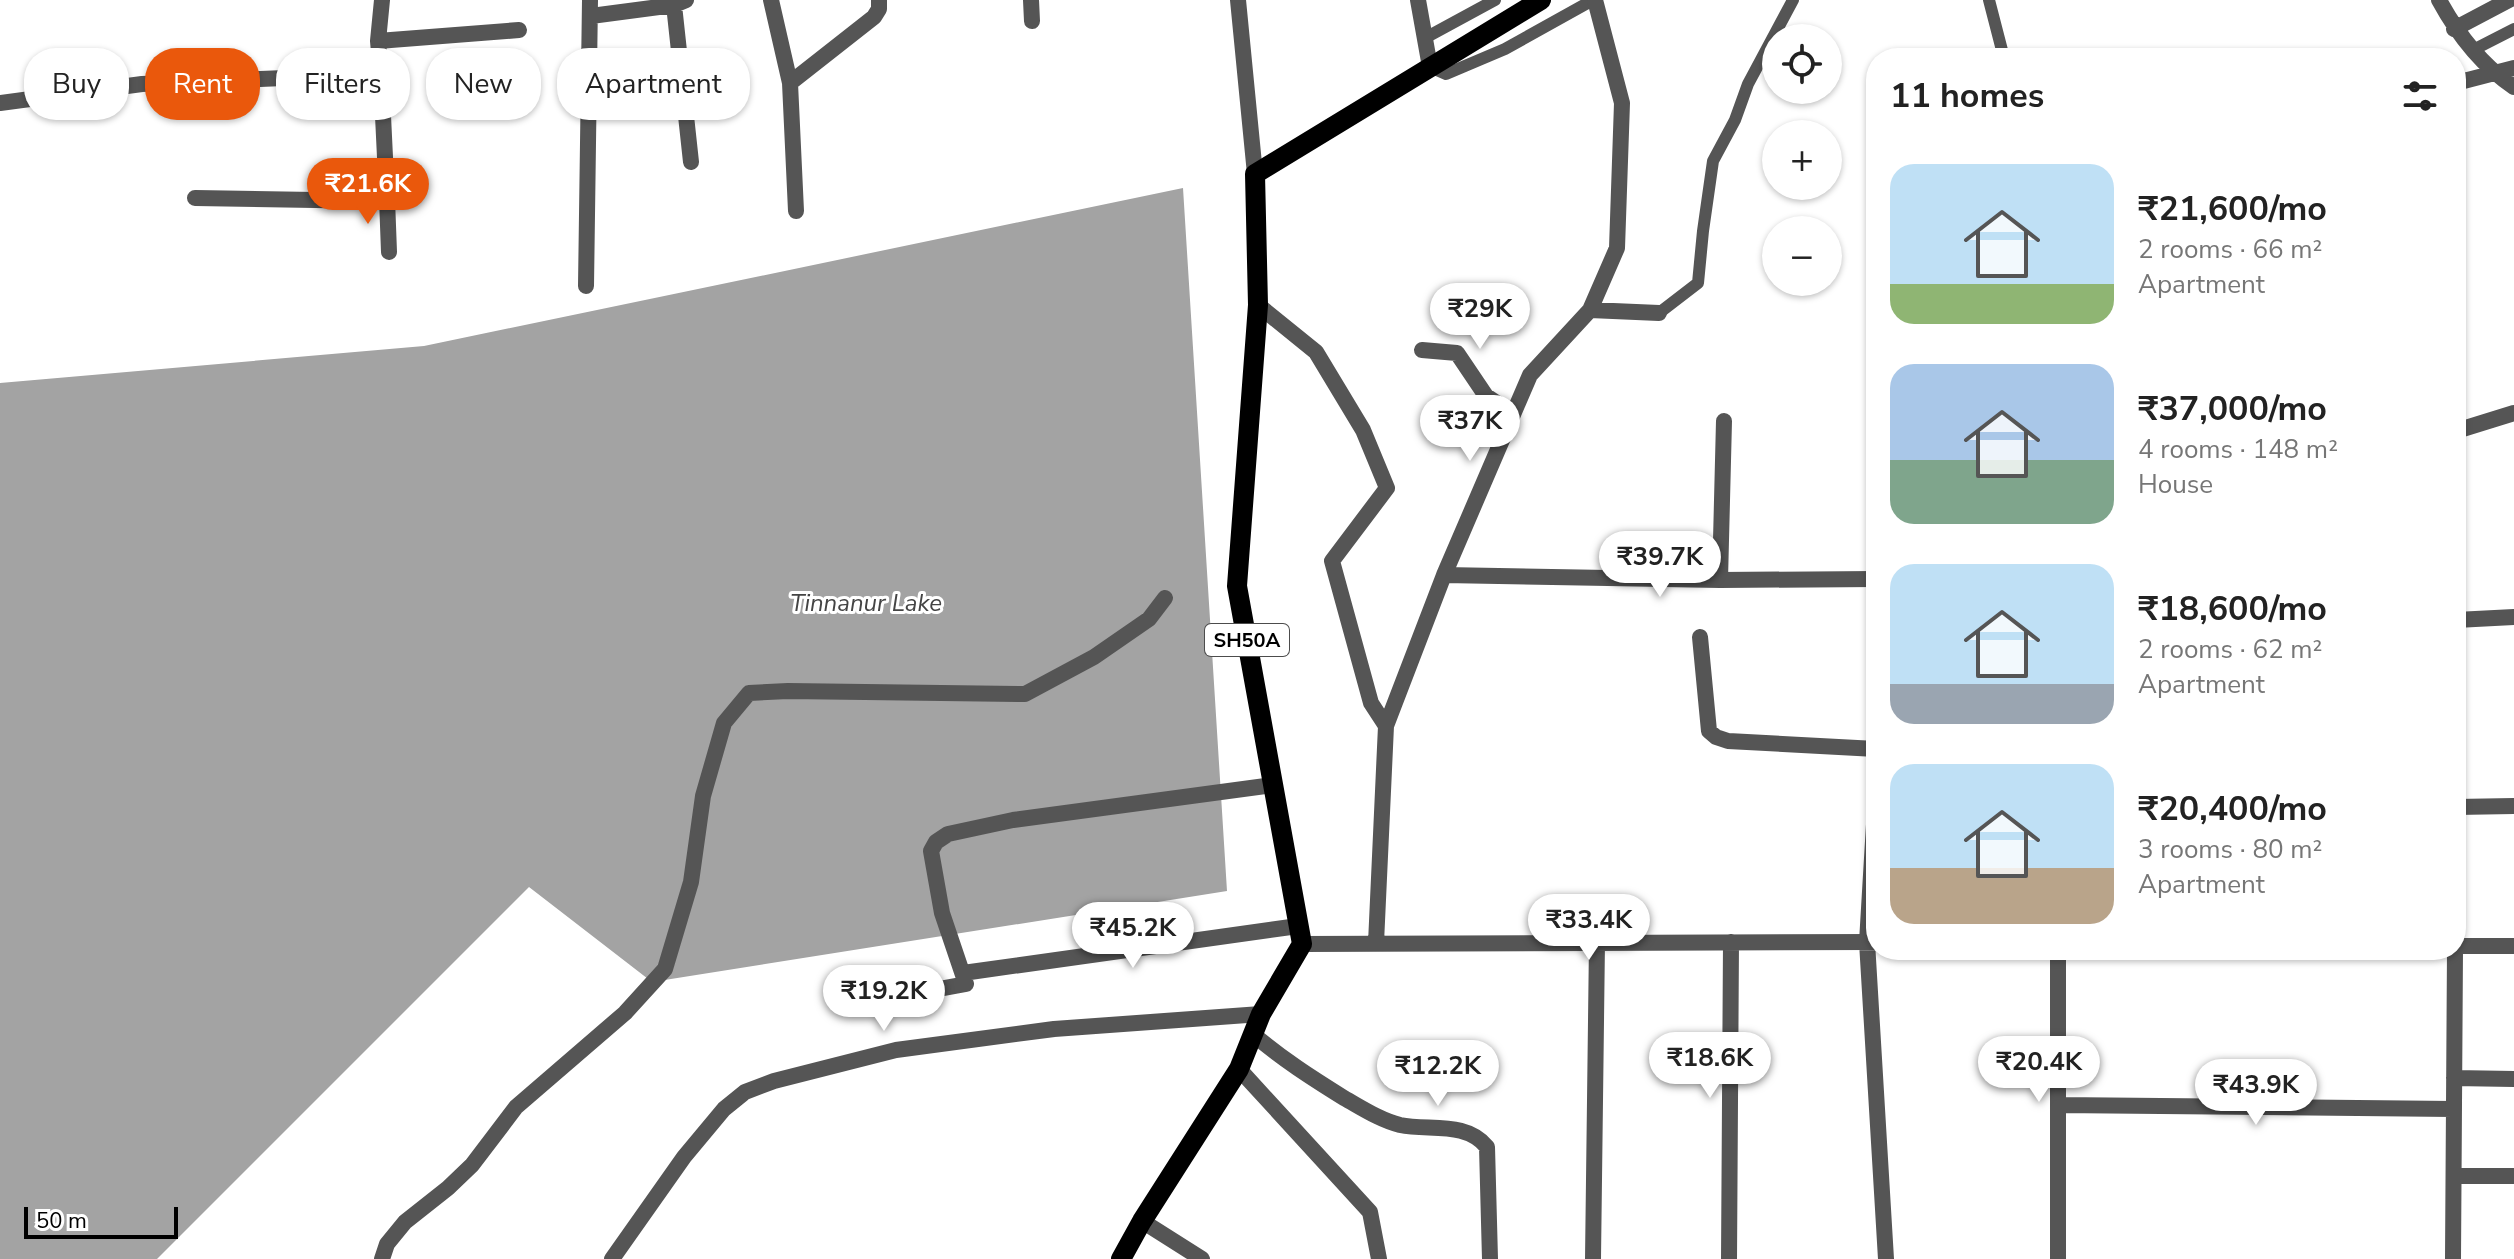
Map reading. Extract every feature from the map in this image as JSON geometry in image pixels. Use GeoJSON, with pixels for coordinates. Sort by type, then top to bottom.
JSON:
{"type":"FeatureCollection","features":[{"type":"Feature","properties":{"kind":"main road"},"geometry":{"type":"LineString","coordinates":[[1255,174],[1541,0]]}},
{"type":"Feature","properties":{"kind":"main road","name":"SH50A"},"geometry":{"type":"LineString","coordinates":[[1255,174],[1258,305],[1237,586],[1300,935]]}},
{"type":"Feature","properties":{"kind":"main road"},"geometry":{"type":"LineString","coordinates":[[1121,1259],[1239,1069],[1261,1014],[1300,935]]}},
{"type":"Feature","properties":{"kind":"street"},"geometry":{"type":"LineString","coordinates":[[379,48],[382,0]]}},
{"type":"Feature","properties":{"kind":"street"},"geometry":{"type":"LineString","coordinates":[[771,0],[790,83],[796,211]]}},
{"type":"Feature","properties":{"kind":"street"},"geometry":{"type":"LineString","coordinates":[[790,83],[874,17],[879,9],[879,0]]}},
{"type":"Feature","properties":{"kind":"street"},"geometry":{"type":"LineString","coordinates":[[1031,0],[1032,21]]}},
{"type":"Feature","properties":{"kind":"street"},"geometry":{"type":"LineString","coordinates":[[1238,0],[1255,174]]}},
{"type":"Feature","properties":{"kind":"street"},"geometry":{"type":"LineString","coordinates":[[1418,0],[1430,67]]}},
{"type":"Feature","properties":{"kind":"street"},"geometry":{"type":"LineString","coordinates":[[1376,943],[1386,726],[1444,575],[1530,375],[1590,310],[1617,248],[1622,103],[1594,0]]}},
{"type":"Feature","properties":{"kind":"street"},"geometry":{"type":"LineString","coordinates":[[2439,0],[2454,29],[2494,74],[2514,87]]}},
{"type":"Feature","properties":{"kind":"street"},"geometry":{"type":"LineString","coordinates":[[2454,29],[2509,0]]}},
{"type":"Feature","properties":{"kind":"street"},"geometry":{"type":"LineString","coordinates":[[586,286],[591,8],[680,2],[691,162]]}},
{"type":"Feature","properties":{"kind":"street"},"geometry":{"type":"LineString","coordinates":[[378,41],[519,30]]}},
{"type":"Feature","properties":{"kind":"street"},"geometry":{"type":"LineString","coordinates":[[2466,81],[2514,68]]}},
{"type":"Feature","properties":{"kind":"street"},"geometry":{"type":"LineString","coordinates":[[0,103],[142,84],[276,78]]}},
{"type":"Feature","properties":{"kind":"street"},"geometry":{"type":"LineString","coordinates":[[383,120],[389,252]]}},
{"type":"Feature","properties":{"kind":"street"},"geometry":{"type":"LineString","coordinates":[[195,198],[387,199]]}},
{"type":"Feature","properties":{"kind":"street"},"geometry":{"type":"LineString","coordinates":[[1258,305],[1316,352],[1363,430],[1387,488],[1332,561],[1371,703],[1386,726]]}},
{"type":"Feature","properties":{"kind":"street"},"geometry":{"type":"LineString","coordinates":[[1590,310],[1659,313]]}},
{"type":"Feature","properties":{"kind":"street"},"geometry":{"type":"LineString","coordinates":[[1422,350],[1457,353],[1486,396],[1513,414]]}},
{"type":"Feature","properties":{"kind":"street"},"geometry":{"type":"LineString","coordinates":[[2466,428],[2514,413]]}},
{"type":"Feature","properties":{"kind":"street"},"geometry":{"type":"LineString","coordinates":[[1720,580],[1724,421]]}},
{"type":"Feature","properties":{"kind":"street"},"geometry":{"type":"LineString","coordinates":[[1444,575],[1866,579]]}},
{"type":"Feature","properties":{"kind":"street"},"geometry":{"type":"LineString","coordinates":[[382,1259],[387,1244],[405,1222],[472,1165],[516,1107],[625,1013],[665,969],[691,882],[703,796],[724,723],[749,693],[1025,694],[1094,657],[1149,619],[1165,598]]}},
{"type":"Feature","properties":{"kind":"street"},"geometry":{"type":"LineString","coordinates":[[2466,619],[2514,617]]}},
{"type":"Feature","properties":{"kind":"street"},"geometry":{"type":"LineString","coordinates":[[1700,637],[1709,731],[1716,737],[1728,741],[1866,748]]}},
{"type":"Feature","properties":{"kind":"street"},"geometry":{"type":"LineString","coordinates":[[879,1000],[966,984],[942,913],[931,851],[936,842],[948,834],[1013,820],[1273,785]]}},
{"type":"Feature","properties":{"kind":"street"},"geometry":{"type":"LineString","coordinates":[[2466,807],[2514,806]]}},
{"type":"Feature","properties":{"kind":"street"},"geometry":{"type":"LineString","coordinates":[[963,973],[1300,935],[1376,943],[1866,942]]}},
{"type":"Feature","properties":{"kind":"street"},"geometry":{"type":"LineString","coordinates":[[1593,1259],[1597,942]]}},
{"type":"Feature","properties":{"kind":"street"},"geometry":{"type":"LineString","coordinates":[[1729,1259],[1731,942]]}},
{"type":"Feature","properties":{"kind":"street"},"geometry":{"type":"LineString","coordinates":[[2466,948],[2514,946]]}},
{"type":"Feature","properties":{"kind":"street"},"geometry":{"type":"LineString","coordinates":[[1873,960],[1886,1259]]}},
{"type":"Feature","properties":{"kind":"street"},"geometry":{"type":"LineString","coordinates":[[2058,960],[2058,1259]]}},
{"type":"Feature","properties":{"kind":"street"},"geometry":{"type":"LineString","coordinates":[[2453,1259],[2456,960]]}},
{"type":"Feature","properties":{"kind":"street"},"geometry":{"type":"LineString","coordinates":[[612,1259],[684,1157],[724,1109],[745,1092],[774,1081],[912,1048],[1054,1029],[1261,1014]]}},
{"type":"Feature","properties":{"kind":"street"},"geometry":{"type":"LineString","coordinates":[[1253,1034],[1288,1064],[1370,1113],[1400,1125],[1462,1131],[1478,1136],[1487,1147],[1490,1259]]}},
{"type":"Feature","properties":{"kind":"street"},"geometry":{"type":"LineString","coordinates":[[1239,1069],[1370,1212],[1379,1259]]}},
{"type":"Feature","properties":{"kind":"street"},"geometry":{"type":"LineString","coordinates":[[2454,1078],[2514,1079]]}},
{"type":"Feature","properties":{"kind":"street"},"geometry":{"type":"LineString","coordinates":[[2059,1105],[2453,1109]]}},
{"type":"Feature","properties":{"kind":"street"},"geometry":{"type":"LineString","coordinates":[[2454,1176],[2514,1176]]}},
{"type":"Feature","properties":{"kind":"street"},"geometry":{"type":"LineString","coordinates":[[1142,1221],[1202,1259]]}},
{"type":"Feature","properties":{"kind":"lane"},"geometry":{"type":"LineString","coordinates":[[1425,38],[1495,0]]}},
{"type":"Feature","properties":{"kind":"lane"},"geometry":{"type":"LineString","coordinates":[[1430,67],[1446,74],[1505,49],[1594,0]]}},
{"type":"Feature","properties":{"kind":"lane"},"geometry":{"type":"LineString","coordinates":[[1659,313],[1698,283],[1713,161],[1735,120],[1748,84],[1793,0]]}},
{"type":"Feature","properties":{"kind":"lane"},"geometry":{"type":"LineString","coordinates":[[1989,0],[2001,48]]}},
{"type":"Feature","properties":{"kind":"lane"},"geometry":{"type":"LineString","coordinates":[[2473,50],[2514,29]]}},
{"type":"Feature","properties":{"kind":"water","name":"Tinnanur Lake"},"geometry":{"type":"Polygon","coordinates":[[[1183,188],[1227,891],[652,982],[529,887],[157,1259],[0,1259],[0,383],[424,346],[1183,188]]]}}]}
